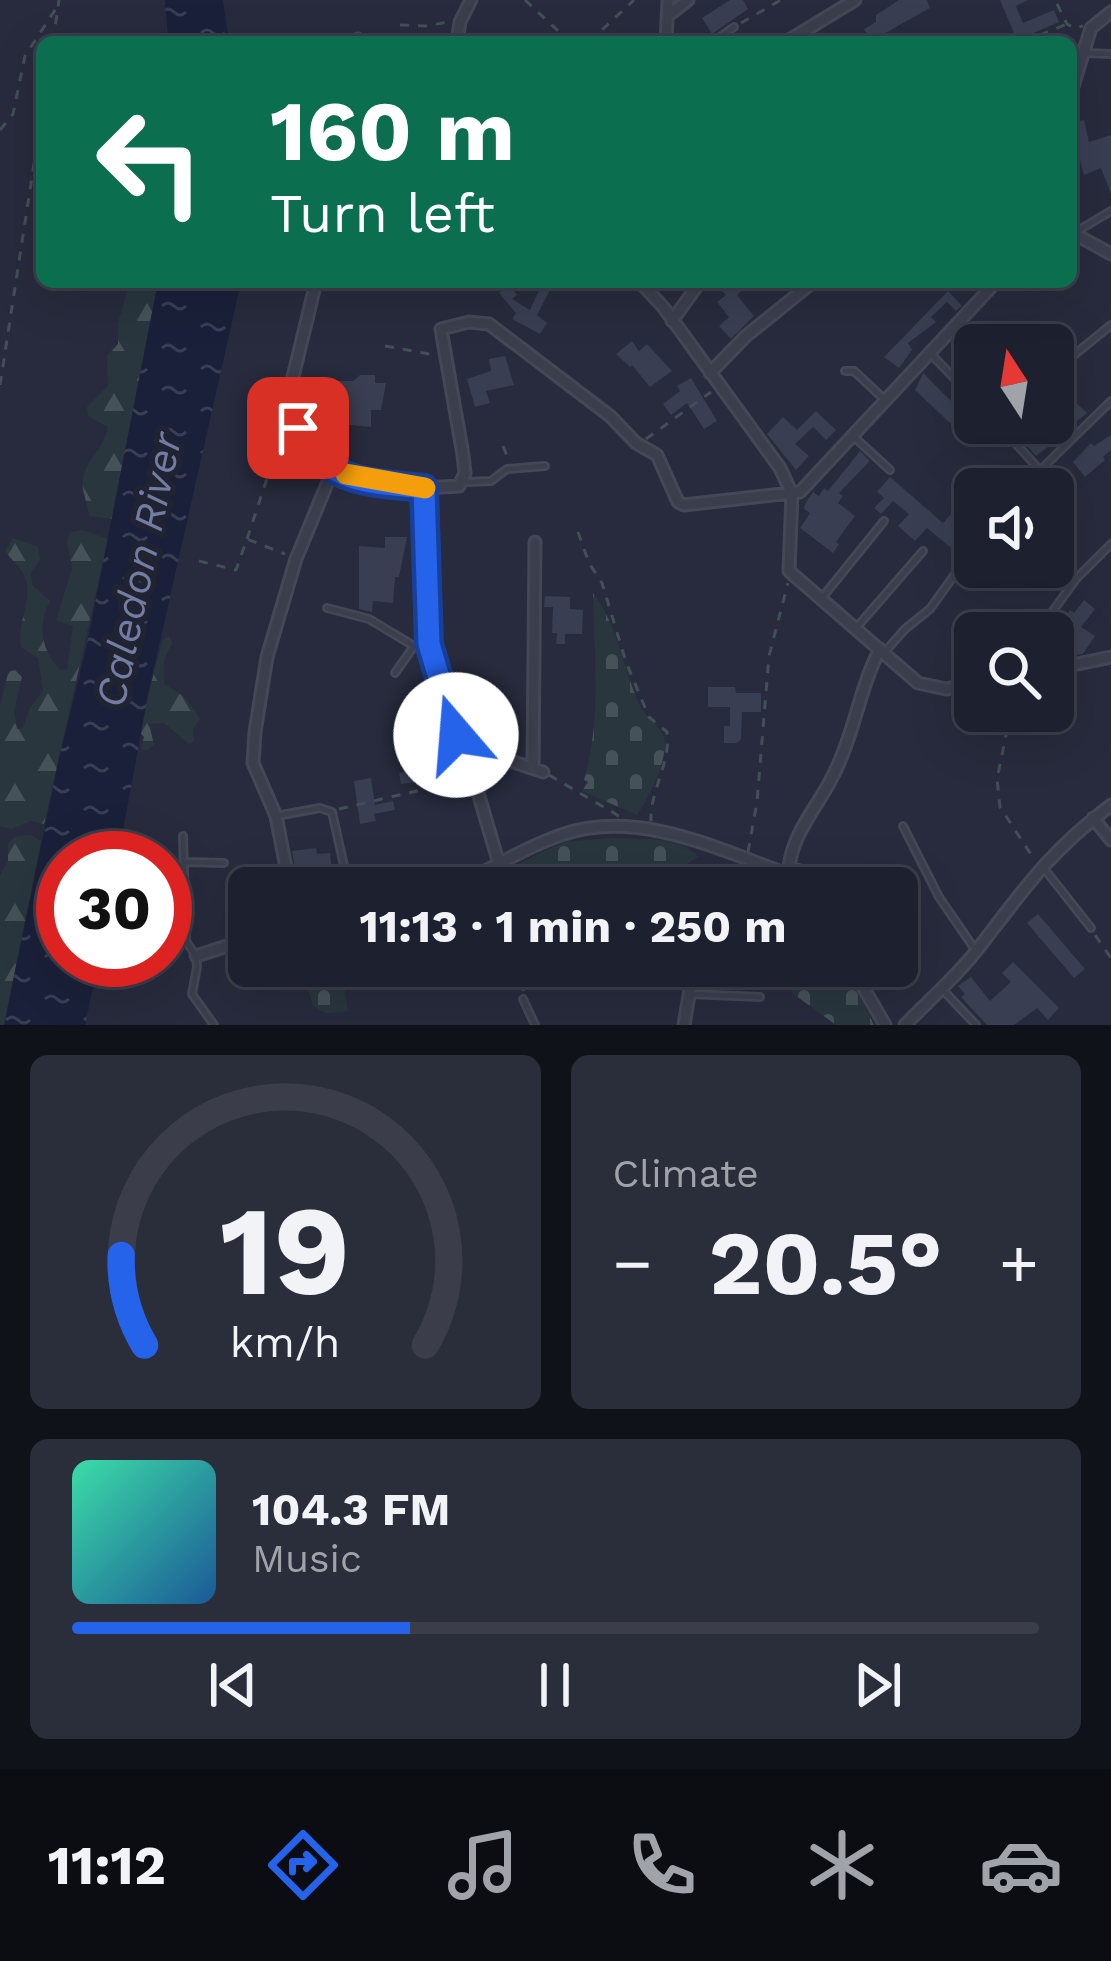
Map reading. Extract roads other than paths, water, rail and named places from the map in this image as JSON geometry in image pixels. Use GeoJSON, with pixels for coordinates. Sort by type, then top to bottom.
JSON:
{"type":"FeatureCollection","features":[{"type":"Feature","properties":{"kind":"street"},"geometry":{"type":"LineString","coordinates":[[458,36],[471,0]]}},
{"type":"Feature","properties":{"kind":"street"},"geometry":{"type":"LineString","coordinates":[[667,36],[668,0]]}},
{"type":"Feature","properties":{"kind":"street"},"geometry":{"type":"LineString","coordinates":[[670,14],[688,0]]}},
{"type":"Feature","properties":{"kind":"street"},"geometry":{"type":"LineString","coordinates":[[797,36],[855,0]]}},
{"type":"Feature","properties":{"kind":"street"},"geometry":{"type":"LineString","coordinates":[[1077,73],[1090,28],[1111,12]]}},
{"type":"Feature","properties":{"kind":"street"},"geometry":{"type":"LineString","coordinates":[[1077,235],[1111,254]]}},
{"type":"Feature","properties":{"kind":"street"},"geometry":{"type":"LineString","coordinates":[[315,288],[292,381],[296,416],[309,451],[332,472],[424,488],[463,482],[441,329],[469,322],[489,324],[664,464],[678,502],[684,505],[792,494],[812,480],[990,288]]}},
{"type":"Feature","properties":{"kind":"street"},"geometry":{"type":"LineString","coordinates":[[645,288],[770,452],[792,494],[792,574],[926,687],[954,688]]}},
{"type":"Feature","properties":{"kind":"street"},"geometry":{"type":"LineString","coordinates":[[672,321],[696,288]]}},
{"type":"Feature","properties":{"kind":"street"},"geometry":{"type":"LineString","coordinates":[[710,373],[746,336],[806,288]]}},
{"type":"Feature","properties":{"kind":"street"},"geometry":{"type":"LineString","coordinates":[[286,867],[276,816],[253,764],[255,732],[267,657],[296,559],[332,472]]}},
{"type":"Feature","properties":{"kind":"street"},"geometry":{"type":"LineString","coordinates":[[424,488],[429,644],[452,728],[464,745],[501,863]]}},
{"type":"Feature","properties":{"kind":"street"},"geometry":{"type":"LineString","coordinates":[[464,745],[538,770],[535,542]]}},
{"type":"Feature","properties":{"kind":"street"},"geometry":{"type":"LineString","coordinates":[[788,867],[792,846],[840,763],[882,651]]}},
{"type":"Feature","properties":{"kind":"street"},"geometry":{"type":"LineString","coordinates":[[1074,665],[1111,657]]}},
{"type":"Feature","properties":{"kind":"street"},"geometry":{"type":"LineString","coordinates":[[905,1025],[976,951],[1068,837],[1111,805]]}},
{"type":"Feature","properties":{"kind":"street"},"geometry":{"type":"LineString","coordinates":[[1093,818],[1111,840]]}},
{"type":"Feature","properties":{"kind":"street"},"geometry":{"type":"LineString","coordinates":[[493,867],[576,831],[631,827],[775,867]]}},
{"type":"Feature","properties":{"kind":"street"},"geometry":{"type":"LineString","coordinates":[[196,956],[228,946]]}},
{"type":"Feature","properties":{"kind":"street"},"geometry":{"type":"LineString","coordinates":[[684,1025],[691,987]]}},
{"type":"Feature","properties":{"kind":"street"},"geometry":{"type":"LineString","coordinates":[[863,987],[885,1025]]}},
{"type":"Feature","properties":{"kind":"lane"},"geometry":{"type":"LineString","coordinates":[[721,36],[734,27]]}},
{"type":"Feature","properties":{"kind":"lane"},"geometry":{"type":"LineString","coordinates":[[1083,53],[1111,54]]}},
{"type":"Feature","properties":{"kind":"lane"},"geometry":{"type":"LineString","coordinates":[[1077,229],[1111,211]]}},
{"type":"Feature","properties":{"kind":"lane"},"geometry":{"type":"LineString","coordinates":[[1074,355],[1111,326]]}},
{"type":"Feature","properties":{"kind":"lane"},"geometry":{"type":"LineString","coordinates":[[930,353],[954,378]]}},
{"type":"Feature","properties":{"kind":"lane"},"geometry":{"type":"LineString","coordinates":[[845,371],[854,371],[886,400]]}},
{"type":"Feature","properties":{"kind":"lane"},"geometry":{"type":"LineString","coordinates":[[1016,444],[1038,468],[1111,400]]}},
{"type":"Feature","properties":{"kind":"lane"},"geometry":{"type":"LineString","coordinates":[[853,436],[890,470]]}},
{"type":"Feature","properties":{"kind":"lane"},"geometry":{"type":"LineString","coordinates":[[463,482],[491,481],[512,469],[545,466]]}},
{"type":"Feature","properties":{"kind":"lane"},"geometry":{"type":"LineString","coordinates":[[821,599],[884,520]]}},
{"type":"Feature","properties":{"kind":"lane"},"geometry":{"type":"LineString","coordinates":[[1052,612],[1111,544]]}},
{"type":"Feature","properties":{"kind":"lane"},"geometry":{"type":"LineString","coordinates":[[856,627],[923,551]]}},
{"type":"Feature","properties":{"kind":"lane"},"geometry":{"type":"LineString","coordinates":[[882,651],[930,609],[954,575]]}},
{"type":"Feature","properties":{"kind":"lane"},"geometry":{"type":"LineString","coordinates":[[327,608],[369,619],[414,646],[429,644]]}},
{"type":"Feature","properties":{"kind":"lane"},"geometry":{"type":"LineString","coordinates":[[395,673],[414,646]]}},
{"type":"Feature","properties":{"kind":"lane"},"geometry":{"type":"LineString","coordinates":[[276,816],[320,808],[332,812],[344,867]]}},
{"type":"Feature","properties":{"kind":"lane"},"geometry":{"type":"LineString","coordinates":[[903,826],[939,897],[976,951]]}},
{"type":"Feature","properties":{"kind":"lane"},"geometry":{"type":"LineString","coordinates":[[192,862],[224,863]]}},
{"type":"Feature","properties":{"kind":"lane"},"geometry":{"type":"LineString","coordinates":[[1041,866],[1091,928]]}},
{"type":"Feature","properties":{"kind":"lane"},"geometry":{"type":"LineString","coordinates":[[192,950],[196,956],[192,994],[214,1025]]}},
{"type":"Feature","properties":{"kind":"lane"},"geometry":{"type":"LineString","coordinates":[[942,989],[976,1025]]}},
{"type":"Feature","properties":{"kind":"lane"},"geometry":{"type":"LineString","coordinates":[[690,994],[760,997]]}},
{"type":"Feature","properties":{"kind":"lane"},"geometry":{"type":"LineString","coordinates":[[523,999],[535,1025]]}},
{"type":"Feature","properties":{"kind":"water"},"geometry":{"type":"Polygon","coordinates":[[[165,0],[223,0],[228,36],[168,36],[165,0]]]}},
{"type":"Feature","properties":{"kind":"water","name":"Caledon River"},"geometry":{"type":"Polygon","coordinates":[[[157,288],[240,288],[148,695],[123,831],[44,831],[87,644],[157,288]]]}},
{"type":"Feature","properties":{"kind":"water"},"geometry":{"type":"Polygon","coordinates":[[[36,870],[36,987],[93,987],[85,1025],[4,1025],[36,870]]]}}]}
